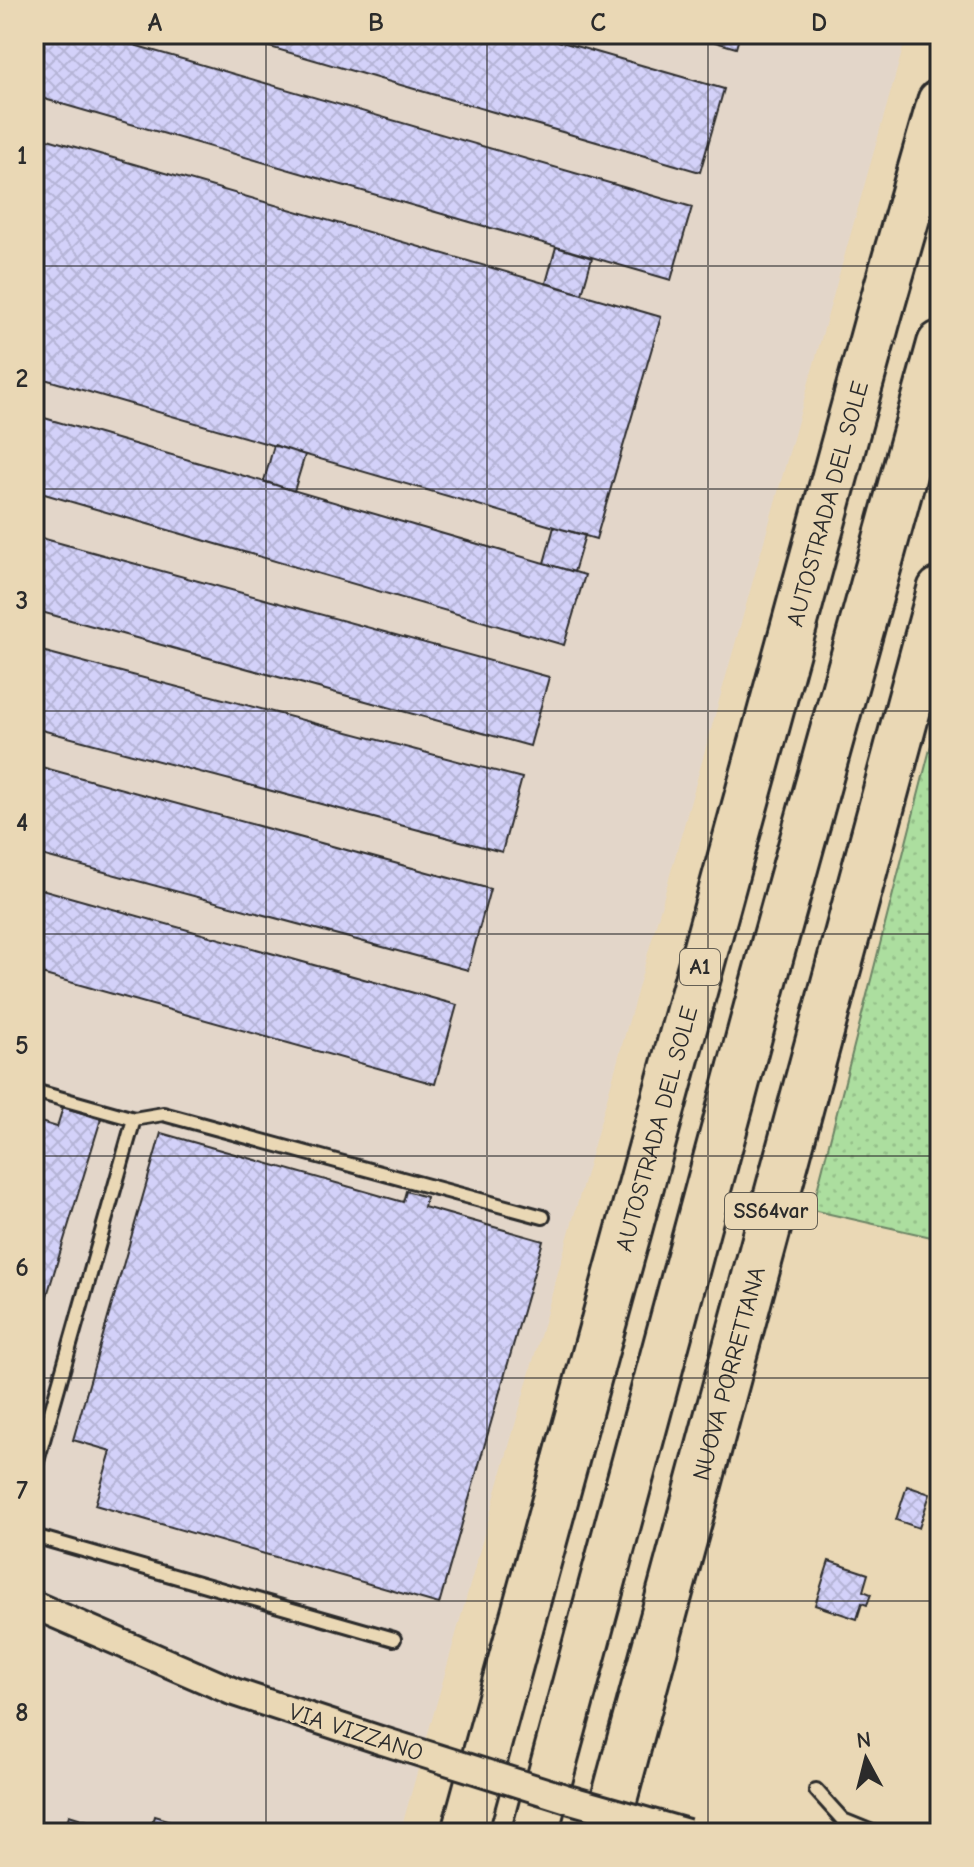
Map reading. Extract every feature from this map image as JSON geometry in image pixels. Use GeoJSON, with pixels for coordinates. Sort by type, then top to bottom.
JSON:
{"type":"FeatureCollection","features":[{"type":"Feature","properties":{"kind":"highway","name":"AUTOSTRADA DEL SOLE"},"geometry":{"type":"LineString","coordinates":[[464,1833],[864,368],[940,102]]}},
{"type":"Feature","properties":{"kind":"highway"},"geometry":{"type":"LineString","coordinates":[[535,1833],[769,962],[940,344]]}},
{"type":"Feature","properties":{"kind":"highway","name":"NUOVA PORRETTANA"},"geometry":{"type":"LineString","coordinates":[[605,1833],[940,590]]}},
{"type":"Feature","properties":{"kind":"street","name":"VIA VIZZANO"},"geometry":{"type":"LineString","coordinates":[[34,1605],[234,1692],[571,1800],[687,1833]]}},
{"type":"Feature","properties":{"kind":"lane"},"geometry":{"type":"LineString","coordinates":[[34,1091],[134,1119],[163,1114],[543,1217]]}},
{"type":"Feature","properties":{"kind":"lane"},"geometry":{"type":"LineString","coordinates":[[34,1472],[134,1119]]}},
{"type":"Feature","properties":{"kind":"lane"},"geometry":{"type":"LineString","coordinates":[[34,1536],[394,1639]]}},
{"type":"Feature","properties":{"kind":"lane"},"geometry":{"type":"LineString","coordinates":[[816,1790],[843,1820],[875,1833]]}},
{"type":"Feature","properties":{"kind":"shaded area"},"geometry":{"type":"Polygon","coordinates":[[[34,34],[907,34],[400,1833],[34,1833],[34,34]]]}},
{"type":"Feature","properties":{"kind":"green space"},"geometry":{"type":"Polygon","coordinates":[[[940,710],[940,1239],[812,1210],[940,710]]]}},
{"type":"Feature","properties":{"kind":"building"},"geometry":{"type":"Polygon","coordinates":[[[34,34],[96,34],[692,207],[671,280],[34,96],[34,34]]]}},
{"type":"Feature","properties":{"kind":"building"},"geometry":{"type":"Polygon","coordinates":[[[225,34],[534,34],[724,89],[700,172],[225,34]]]}},
{"type":"Feature","properties":{"kind":"building"},"geometry":{"type":"Polygon","coordinates":[[[688,34],[740,34],[736,48],[688,34]]]}},
{"type":"Feature","properties":{"kind":"building"},"geometry":{"type":"Polygon","coordinates":[[[34,135],[661,317],[596,539],[34,376],[34,135]]]}},
{"type":"Feature","properties":{"kind":"building"},"geometry":{"type":"Polygon","coordinates":[[[556,247],[592,258],[582,294],[546,283],[556,247]]]}},
{"type":"Feature","properties":{"kind":"building"},"geometry":{"type":"Polygon","coordinates":[[[34,415],[585,575],[564,645],[34,491],[34,415]]]}},
{"type":"Feature","properties":{"kind":"building"},"geometry":{"type":"Polygon","coordinates":[[[274,445],[305,455],[294,491],[264,481],[274,445]]]}},
{"type":"Feature","properties":{"kind":"building"},"geometry":{"type":"Polygon","coordinates":[[[554,527],[585,535],[574,572],[544,563],[554,527]]]}},
{"type":"Feature","properties":{"kind":"building"},"geometry":{"type":"Polygon","coordinates":[[[34,536],[549,677],[530,746],[34,610],[34,536]]]}},
{"type":"Feature","properties":{"kind":"building"},"geometry":{"type":"Polygon","coordinates":[[[34,649],[522,778],[502,852],[34,728],[34,649]]]}},
{"type":"Feature","properties":{"kind":"building"},"geometry":{"type":"Polygon","coordinates":[[[34,765],[490,889],[468,970],[34,853],[34,765]]]}},
{"type":"Feature","properties":{"kind":"building"},"geometry":{"type":"Polygon","coordinates":[[[34,887],[457,1005],[435,1084],[34,972],[34,887]]]}},
{"type":"Feature","properties":{"kind":"building"},"geometry":{"type":"Polygon","coordinates":[[[63,1107],[101,1119],[34,1338],[34,1120],[57,1127],[63,1107]]]}},
{"type":"Feature","properties":{"kind":"building"},"geometry":{"type":"Polygon","coordinates":[[[161,1133],[403,1202],[406,1191],[426,1197],[424,1207],[543,1241],[439,1604],[95,1505],[111,1451],[73,1440],[161,1133]]]}},
{"type":"Feature","properties":{"kind":"building"},"geometry":{"type":"Polygon","coordinates":[[[907,1486],[930,1494],[919,1528],[896,1520],[907,1486]]]}},
{"type":"Feature","properties":{"kind":"building"},"geometry":{"type":"Polygon","coordinates":[[[829,1561],[868,1574],[863,1591],[871,1594],[867,1605],[862,1603],[857,1619],[815,1605],[829,1561]]]}},
{"type":"Feature","properties":{"kind":"building"},"geometry":{"type":"Polygon","coordinates":[[[69,1815],[126,1833],[64,1833],[69,1815]]]}},
{"type":"Feature","properties":{"kind":"building"},"geometry":{"type":"Polygon","coordinates":[[[154,1816],[209,1833],[149,1833],[154,1816]]]}}]}
